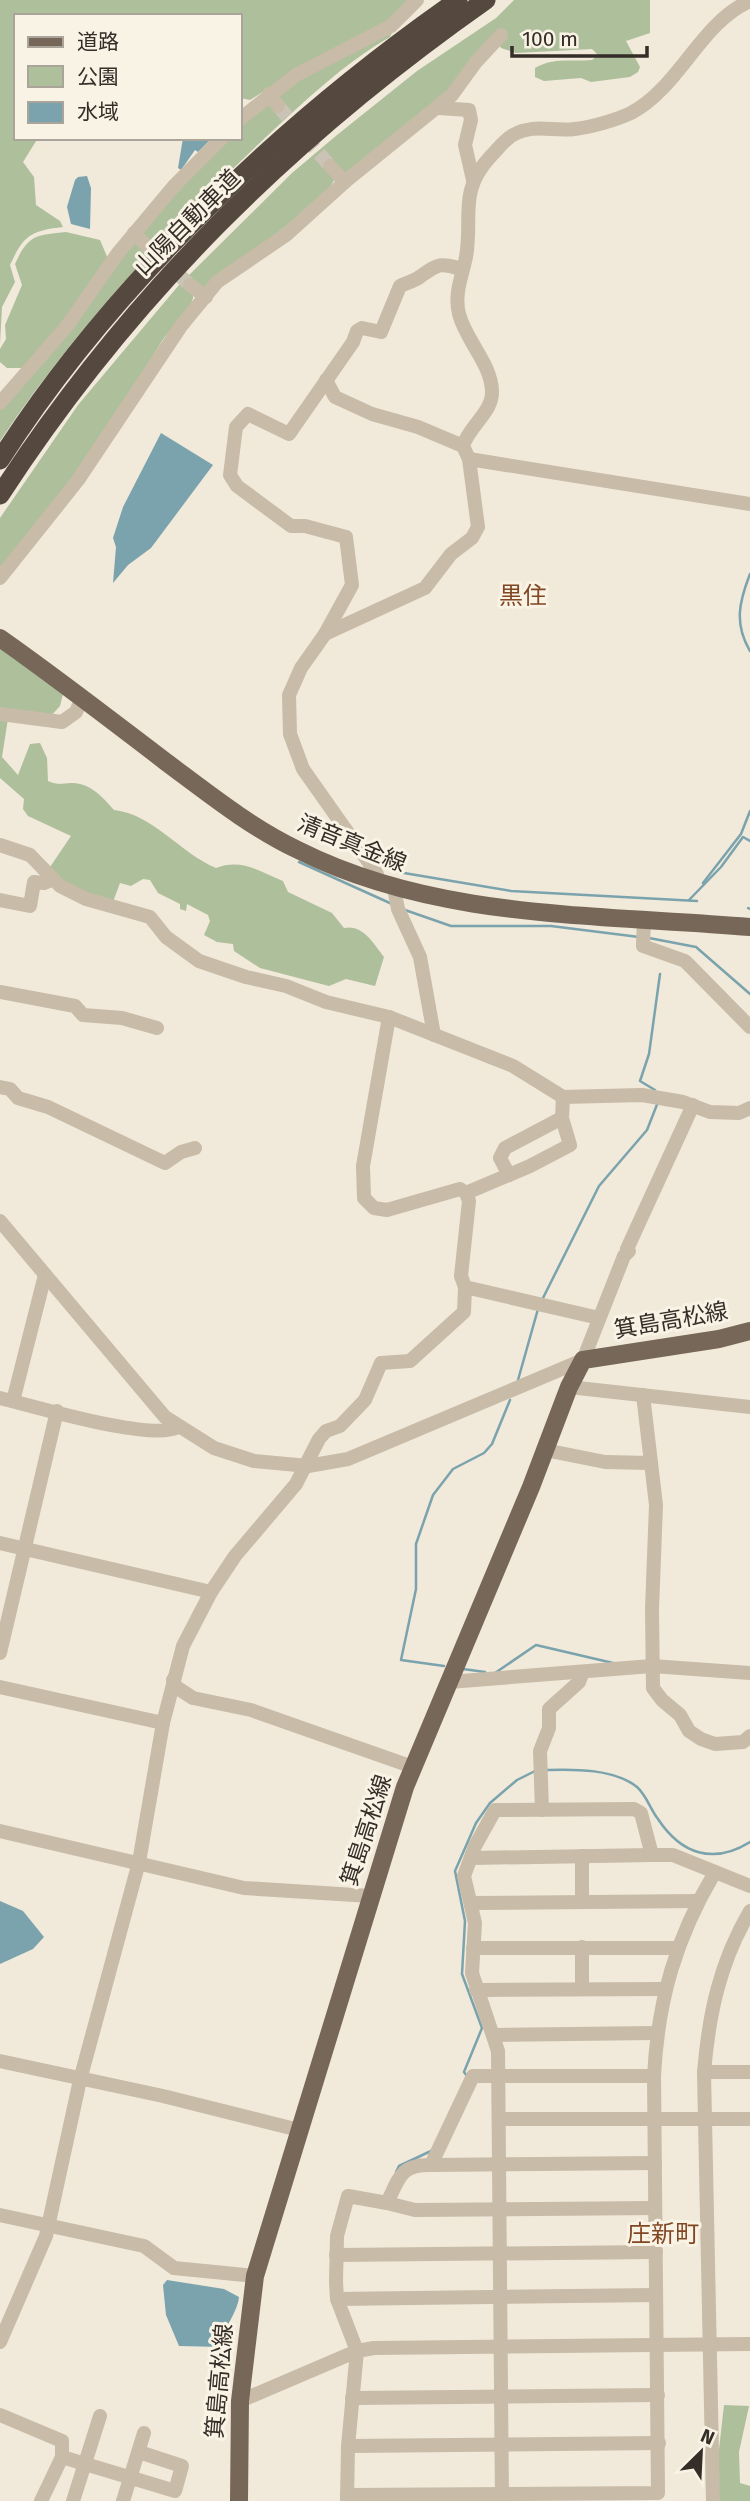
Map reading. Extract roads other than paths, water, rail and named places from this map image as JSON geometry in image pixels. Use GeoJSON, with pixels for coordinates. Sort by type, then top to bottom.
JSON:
{"type":"FeatureCollection","features":[{"type":"Feature","properties":{"kind":"highway","name":"山陽自動車道"},"geometry":{"type":"LineString","coordinates":[[0,460],[94,334],[166,252],[219,198],[346,85],[458,0]]}},
{"type":"Feature","properties":{"kind":"highway","name":"山陽自動車道"},"geometry":{"type":"LineString","coordinates":[[0,495],[80,379],[186,255],[321,126],[407,57],[486,0]]}},
{"type":"Feature","properties":{"kind":"main road","name":"清音真金線"},"geometry":{"type":"LineString","coordinates":[[0,638],[252,824],[315,859],[375,882],[396,899],[468,904],[643,931],[743,926]]}},
{"type":"Feature","properties":{"kind":"main road","name":"箕島高松線"},"geometry":{"type":"LineString","coordinates":[[239,2501],[240,2401],[255,2276],[370,1896],[413,1767],[569,1387],[583,1360],[750,1331]]}},
{"type":"Feature","properties":{"kind":"street"},"geometry":{"type":"LineString","coordinates":[[242,118],[274,100],[324,58],[391,26],[417,0]]}},
{"type":"Feature","properties":{"kind":"street"},"geometry":{"type":"LineString","coordinates":[[325,634],[425,588],[451,554],[472,538],[478,518],[466,453],[467,434],[483,415],[492,394],[484,364],[471,346],[460,317],[457,291],[468,240],[468,194],[473,180],[486,161],[514,134],[545,126],[573,130],[631,113],[673,79],[690,53],[736,10],[750,1]]}},
{"type":"Feature","properties":{"kind":"street"},"geometry":{"type":"LineString","coordinates":[[0,578],[78,480],[181,326],[217,282],[286,235],[345,182],[438,108],[452,95],[476,62],[501,35]]}},
{"type":"Feature","properties":{"kind":"street"},"geometry":{"type":"LineString","coordinates":[[438,108],[469,110],[471,121],[465,145],[473,180]]}},
{"type":"Feature","properties":{"kind":"street"},"geometry":{"type":"LineString","coordinates":[[0,402],[79,310],[134,233],[190,167],[220,140]]}},
{"type":"Feature","properties":{"kind":"street"},"geometry":{"type":"LineString","coordinates":[[330,166],[345,182]]}},
{"type":"Feature","properties":{"kind":"street"},"geometry":{"type":"LineString","coordinates":[[134,233],[146,245]]}},
{"type":"Feature","properties":{"kind":"street"},"geometry":{"type":"LineString","coordinates":[[375,882],[377,874],[372,865],[360,853],[303,769],[290,734],[287,707],[293,683],[352,586],[346,537],[305,526],[291,527],[237,486],[229,467],[236,427],[241,419],[248,414],[255,415],[289,434],[352,342],[356,331],[362,328],[381,332],[400,286],[420,277],[433,265],[462,269]]}},
{"type":"Feature","properties":{"kind":"street"},"geometry":{"type":"LineString","coordinates":[[190,285],[206,297]]}},
{"type":"Feature","properties":{"kind":"street"},"geometry":{"type":"LineString","coordinates":[[326,380],[335,397],[372,414],[418,427],[466,453],[750,503]]}},
{"type":"Feature","properties":{"kind":"street"},"geometry":{"type":"LineString","coordinates":[[0,714],[62,722],[76,712],[82,698]]}},
{"type":"Feature","properties":{"kind":"street"},"geometry":{"type":"LineString","coordinates":[[0,845],[30,855],[51,880],[86,899],[150,917],[166,937],[199,961],[246,977],[286,986],[326,1002],[390,1017],[513,1066],[563,1097],[642,1095],[726,1113],[750,1108]]}},
{"type":"Feature","properties":{"kind":"street"},"geometry":{"type":"LineString","coordinates":[[0,900],[30,906],[34,882],[51,880]]}},
{"type":"Feature","properties":{"kind":"street"},"geometry":{"type":"LineString","coordinates":[[396,899],[420,957],[434,1035]]}},
{"type":"Feature","properties":{"kind":"street"},"geometry":{"type":"LineString","coordinates":[[643,931],[648,949],[685,961],[750,1027]]}},
{"type":"Feature","properties":{"kind":"street"},"geometry":{"type":"LineString","coordinates":[[0,992],[75,1006],[83,1015],[122,1018],[158,1028]]}},
{"type":"Feature","properties":{"kind":"street"},"geometry":{"type":"LineString","coordinates":[[0,2342],[48,2226],[80,2080],[139,1862],[163,1723],[183,1646],[211,1592],[242,1547],[296,1484],[319,1439],[326,1432],[340,1426],[365,1400],[381,1363],[410,1361],[464,1312],[465,1287],[461,1276],[469,1201],[466,1193],[460,1189],[387,1210],[374,1208],[364,1198],[363,1166],[390,1017]]}},
{"type":"Feature","properties":{"kind":"street"},"geometry":{"type":"LineString","coordinates":[[0,1087],[10,1089],[18,1098],[48,1107],[165,1163],[181,1152],[195,1148]]}},
{"type":"Feature","properties":{"kind":"street"},"geometry":{"type":"LineString","coordinates":[[466,1193],[570,1144],[562,1118],[563,1097]]}},
{"type":"Feature","properties":{"kind":"street"},"geometry":{"type":"LineString","coordinates":[[0,1221],[153,1406],[178,1427],[234,1456],[279,1465],[308,1465],[368,1452],[583,1360],[692,1105]]}},
{"type":"Feature","properties":{"kind":"street"},"geometry":{"type":"LineString","coordinates":[[509,1175],[500,1157],[505,1148],[562,1118]]}},
{"type":"Feature","properties":{"kind":"street"},"geometry":{"type":"LineString","coordinates":[[45,1275],[6,1400],[138,1430],[170,1432],[178,1427]]}},
{"type":"Feature","properties":{"kind":"street"},"geometry":{"type":"LineString","coordinates":[[465,1287],[599,1318]]}},
{"type":"Feature","properties":{"kind":"street"},"geometry":{"type":"LineString","coordinates":[[569,1387],[750,1407]]}},
{"type":"Feature","properties":{"kind":"street"},"geometry":{"type":"LineString","coordinates":[[643,1395],[656,1505],[653,1688],[662,1700],[680,1715],[689,1731],[701,1740],[715,1744],[743,1742],[750,1736]]}},
{"type":"Feature","properties":{"kind":"street"},"geometry":{"type":"LineString","coordinates":[[0,1653],[57,1411]]}},
{"type":"Feature","properties":{"kind":"street"},"geometry":{"type":"LineString","coordinates":[[545,1450],[605,1462],[651,1463]]}},
{"type":"Feature","properties":{"kind":"street"},"geometry":{"type":"LineString","coordinates":[[0,1543],[211,1592]]}},
{"type":"Feature","properties":{"kind":"street"},"geometry":{"type":"LineString","coordinates":[[449,1682],[583,1672],[652,1663],[750,1672]]}},
{"type":"Feature","properties":{"kind":"street"},"geometry":{"type":"LineString","coordinates":[[542,1810],[542,1743],[549,1728],[551,1705],[579,1682],[583,1672]]}},
{"type":"Feature","properties":{"kind":"street"},"geometry":{"type":"LineString","coordinates":[[173,1680],[176,1687],[193,1698],[251,1710],[413,1767]]}},
{"type":"Feature","properties":{"kind":"street"},"geometry":{"type":"LineString","coordinates":[[0,1687],[163,1723]]}},
{"type":"Feature","properties":{"kind":"street"},"geometry":{"type":"LineString","coordinates":[[502,2497],[499,2075],[494,2035],[472,1973],[472,1903],[464,1876],[495,1810],[634,1809],[641,1813],[652,1855]]}},
{"type":"Feature","properties":{"kind":"street"},"geometry":{"type":"LineString","coordinates":[[0,1831],[244,1888],[370,1896]]}},
{"type":"Feature","properties":{"kind":"street"},"geometry":{"type":"LineString","coordinates":[[471,1858],[673,1855],[750,1885]]}},
{"type":"Feature","properties":{"kind":"street"},"geometry":{"type":"LineString","coordinates":[[582,1856],[582,1902]]}},
{"type":"Feature","properties":{"kind":"street"},"geometry":{"type":"LineString","coordinates":[[655,2208],[415,2210],[348,2196],[337,2236],[337,2298],[356,2351],[348,2445],[347,2498],[621,2497],[658,2493],[654,2076],[656,2033],[664,1989],[678,1948],[698,1901],[715,1872]]}},
{"type":"Feature","properties":{"kind":"street"},"geometry":{"type":"LineString","coordinates":[[472,1903],[698,1901]]}},
{"type":"Feature","properties":{"kind":"street"},"geometry":{"type":"LineString","coordinates":[[713,2501],[704,2071],[715,1990],[732,1944],[750,1911]]}},
{"type":"Feature","properties":{"kind":"street"},"geometry":{"type":"LineString","coordinates":[[732,1944],[750,1927]]}},
{"type":"Feature","properties":{"kind":"street"},"geometry":{"type":"LineString","coordinates":[[582,1947],[582,1989]]}},
{"type":"Feature","properties":{"kind":"street"},"geometry":{"type":"LineString","coordinates":[[473,1948],[678,1948]]}},
{"type":"Feature","properties":{"kind":"street"},"geometry":{"type":"LineString","coordinates":[[477,1990],[664,1989]]}},
{"type":"Feature","properties":{"kind":"street"},"geometry":{"type":"LineString","coordinates":[[494,2035],[656,2033]]}},
{"type":"Feature","properties":{"kind":"street"},"geometry":{"type":"LineString","coordinates":[[0,2061],[163,2096],[299,2130]]}},
{"type":"Feature","properties":{"kind":"street"},"geometry":{"type":"LineString","coordinates":[[704,2071],[750,2072]]}},
{"type":"Feature","properties":{"kind":"street"},"geometry":{"type":"LineString","coordinates":[[431,2165],[472,2076],[654,2076]]}},
{"type":"Feature","properties":{"kind":"street"},"geometry":{"type":"LineString","coordinates":[[499,2119],[750,2119]]}},
{"type":"Feature","properties":{"kind":"street"},"geometry":{"type":"LineString","coordinates":[[387,2203],[403,2172],[417,2165],[655,2163]]}},
{"type":"Feature","properties":{"kind":"street"},"geometry":{"type":"LineString","coordinates":[[0,2215],[144,2246],[174,2268],[255,2276]]}},
{"type":"Feature","properties":{"kind":"street"},"geometry":{"type":"LineString","coordinates":[[337,2255],[656,2252]]}},
{"type":"Feature","properties":{"kind":"street"},"geometry":{"type":"LineString","coordinates":[[337,2298],[656,2295]]}},
{"type":"Feature","properties":{"kind":"street"},"geometry":{"type":"LineString","coordinates":[[240,2401],[356,2351],[374,2348],[750,2344]]}},
{"type":"Feature","properties":{"kind":"street"},"geometry":{"type":"LineString","coordinates":[[352,2398],[658,2395]]}},
{"type":"Feature","properties":{"kind":"street"},"geometry":{"type":"LineString","coordinates":[[0,2415],[62,2441],[62,2456],[41,2501]]}},
{"type":"Feature","properties":{"kind":"street"},"geometry":{"type":"LineString","coordinates":[[74,2501],[100,2416]]}},
{"type":"Feature","properties":{"kind":"street"},"geometry":{"type":"LineString","coordinates":[[123,2501],[144,2433]]}},
{"type":"Feature","properties":{"kind":"street"},"geometry":{"type":"LineString","coordinates":[[348,2445],[659,2444]]}},
{"type":"Feature","properties":{"kind":"street"},"geometry":{"type":"LineString","coordinates":[[62,2456],[175,2491],[182,2466],[139,2452]]}},
{"type":"Feature","properties":{"kind":"water"},"geometry":{"type":"Polygon","coordinates":[[[183,140],[210,140],[198,152],[195,150],[181,170],[178,168],[183,140]]]}},
{"type":"Feature","properties":{"kind":"water"},"geometry":{"type":"Polygon","coordinates":[[[87,176],[91,188],[90,229],[71,224],[67,207],[75,180],[87,176]]]}},
{"type":"Feature","properties":{"kind":"water"},"geometry":{"type":"Polygon","coordinates":[[[161,433],[213,465],[151,548],[128,565],[113,583],[116,547],[113,538],[123,507],[161,433]]]}},
{"type":"Feature","properties":{"kind":"water"},"geometry":{"type":"Polygon","coordinates":[[[0,1901],[23,1911],[44,1937],[33,1949],[0,1964],[0,1901]]]}},
{"type":"Feature","properties":{"kind":"water"},"geometry":{"type":"Polygon","coordinates":[[[167,2280],[224,2289],[239,2297],[225,2333],[223,2347],[179,2346],[166,2315],[163,2285],[167,2280]]]}},
{"type":"Feature","properties":{"kind":"waterway"},"geometry":{"type":"LineString","coordinates":[[750,574],[740,613],[742,632],[750,651]]}},
{"type":"Feature","properties":{"kind":"waterway"},"geometry":{"type":"LineString","coordinates":[[703,883],[741,834],[750,811]]}},
{"type":"Feature","properties":{"kind":"waterway"},"geometry":{"type":"LineString","coordinates":[[689,900],[721,867],[743,837],[750,841]]}},
{"type":"Feature","properties":{"kind":"waterway"},"geometry":{"type":"LineString","coordinates":[[299,862],[392,904]]}},
{"type":"Feature","properties":{"kind":"waterway"},"geometry":{"type":"LineString","coordinates":[[392,871],[511,891],[697,901]]}},
{"type":"Feature","properties":{"kind":"waterway"},"geometry":{"type":"LineString","coordinates":[[405,910],[451,926],[551,926],[639,937]]}},
{"type":"Feature","properties":{"kind":"waterway"},"geometry":{"type":"LineString","coordinates":[[649,938],[696,947],[750,994]]}},
{"type":"Feature","properties":{"kind":"waterway"},"geometry":{"type":"LineString","coordinates":[[655,1090],[640,1081],[649,1054],[660,974]]}},
{"type":"Feature","properties":{"kind":"waterway"},"geometry":{"type":"LineString","coordinates":[[542,1300],[599,1186],[647,1130],[658,1102]]}},
{"type":"Feature","properties":{"kind":"waterway"},"geometry":{"type":"LineString","coordinates":[[518,1380],[538,1309]]}},
{"type":"Feature","properties":{"kind":"waterway"},"geometry":{"type":"LineString","coordinates":[[444,1666],[401,1660],[416,1589],[416,1544],[433,1495],[453,1469],[484,1453],[492,1444],[510,1400]]}},
{"type":"Feature","properties":{"kind":"waterway"},"geometry":{"type":"LineString","coordinates":[[495,1673],[536,1645],[613,1663]]}},
{"type":"Feature","properties":{"kind":"waterway"},"geometry":{"type":"LineString","coordinates":[[463,1669],[485,1672]]}},
{"type":"Feature","properties":{"kind":"waterway"},"geometry":{"type":"LineString","coordinates":[[467,2076],[464,2072],[482,2028],[462,1974],[465,1921],[455,1871],[476,1823],[490,1803],[517,1780],[537,1770]]}},
{"type":"Feature","properties":{"kind":"waterway"},"geometry":{"type":"LineString","coordinates":[[547,1770],[594,1771],[628,1781],[646,1798],[667,1831],[687,1848],[711,1854],[723,1853],[750,1842]]}},
{"type":"Feature","properties":{"kind":"waterway"},"geometry":{"type":"LineString","coordinates":[[396,2172],[399,2166],[431,2151]]}},
{"type":"Feature","properties":{"kind":"tunnel"},"geometry":{"type":"LineString","coordinates":[[278,106],[330,166]]}},
{"type":"Feature","properties":{"kind":"tunnel"},"geometry":{"type":"LineString","coordinates":[[146,245],[190,285]]}},
{"type":"Feature","properties":{"kind":"district","name":"黒住"},"geometry":{"type":"Point","coordinates":[523,596]}},
{"type":"Feature","properties":{"kind":"district","name":"庄新町"},"geometry":{"type":"Point","coordinates":[663,2234]}}]}
